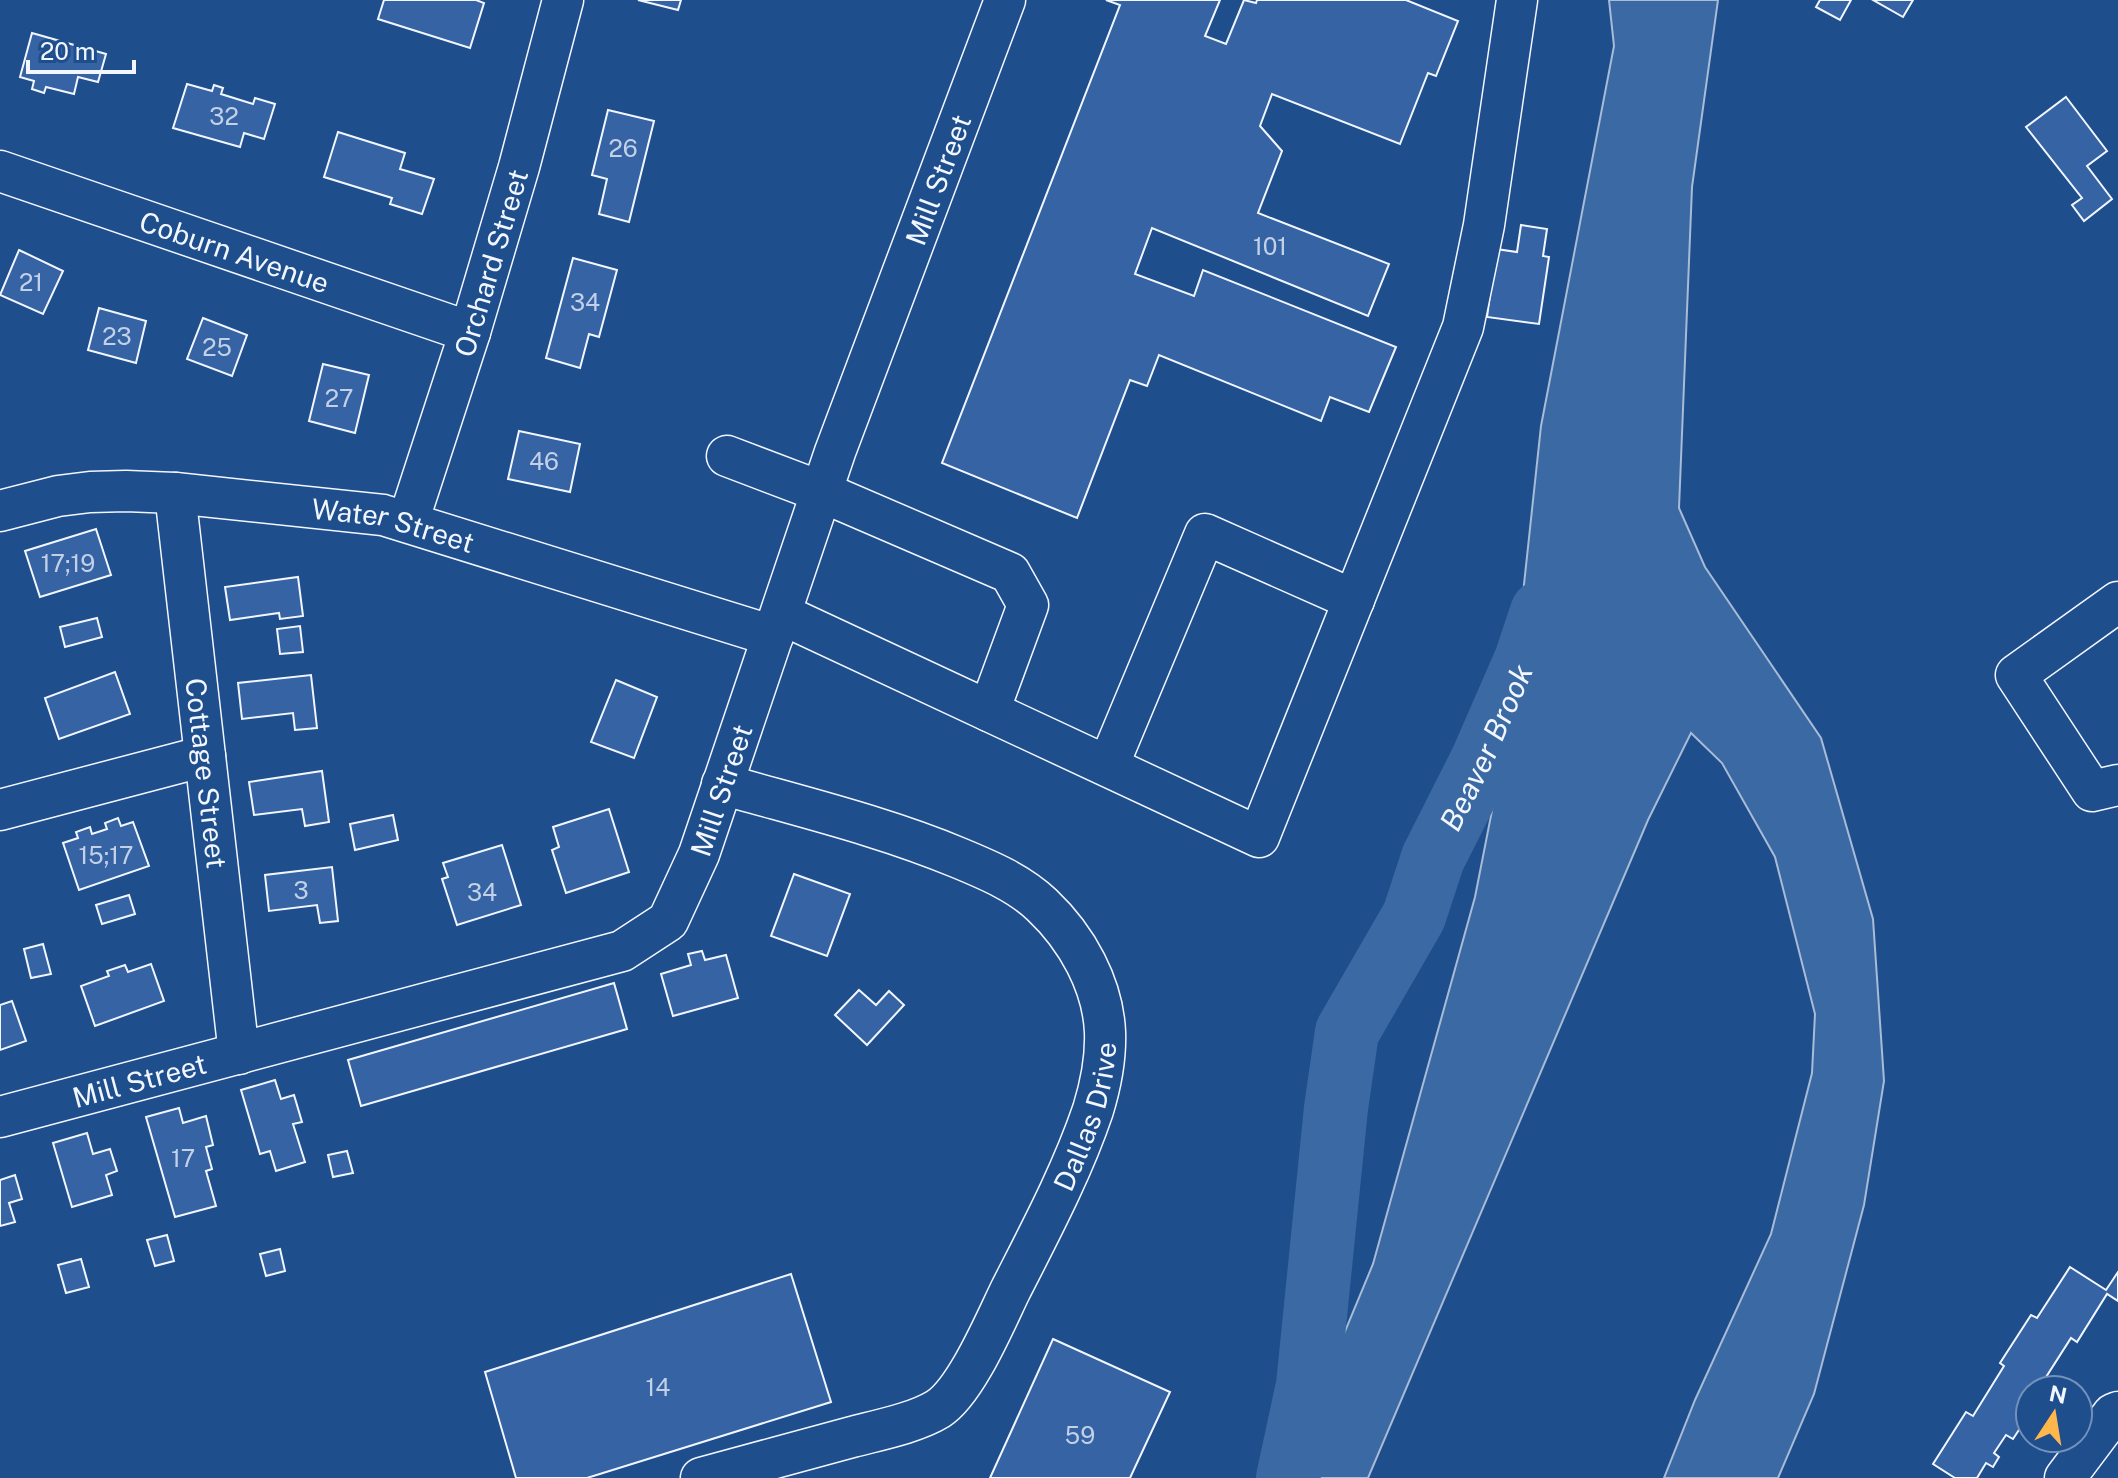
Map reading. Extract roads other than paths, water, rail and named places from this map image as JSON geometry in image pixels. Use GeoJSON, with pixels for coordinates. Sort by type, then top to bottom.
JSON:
{"type":"FeatureCollection","features":[{"type":"Feature","properties":{"kind":"street","name":"Orchard Street"},"geometry":{"type":"LineString","coordinates":[[408,522],[470,332],[519,167],[563,0]]}},
{"type":"Feature","properties":{"kind":"street","name":"Mill Street"},"geometry":{"type":"LineString","coordinates":[[0,1117],[622,951],[668,921],[699,854],[835,452],[1005,0]]}},
{"type":"Feature","properties":{"kind":"street"},"geometry":{"type":"LineString","coordinates":[[1108,766],[1205,534],[1354,600],[1463,327],[1484,225],[1517,0]]}},
{"type":"Feature","properties":{"kind":"street","name":"Coburn Avenue"},"geometry":{"type":"LineString","coordinates":[[0,171],[470,332]]}},
{"type":"Feature","properties":{"kind":"street"},"geometry":{"type":"LineString","coordinates":[[727,456],[822,492],[1010,573],[1028,605],[989,711]]}},
{"type":"Feature","properties":{"kind":"street","name":"Water Street"},"geometry":{"type":"LineString","coordinates":[[0,511],[58,496],[90,492],[175,493],[383,515],[777,625],[989,711],[1259,837],[1354,600]]}},
{"type":"Feature","properties":{"kind":"street","name":"Cottage Street"},"geometry":{"type":"LineString","coordinates":[[175,493],[239,1054]]}},
{"type":"Feature","properties":{"kind":"street"},"geometry":{"type":"LineString","coordinates":[[2118,602],[2016,675],[2092,791],[2118,785]]}},
{"type":"Feature","properties":{"kind":"street"},"geometry":{"type":"LineString","coordinates":[[0,810],[205,756]]}},
{"type":"Feature","properties":{"kind":"street","name":"Dallas Drive"},"geometry":{"type":"LineString","coordinates":[[701,1478],[895,1426],[937,1410],[953,1397],[996,1320],[1050,1211],[1092,1111],[1105,1059],[1103,1009],[1097,987],[1066,932],[1025,891],[978,865],[923,843],[722,784]]}},
{"type":"Feature","properties":{"kind":"street"},"geometry":{"type":"LineString","coordinates":[[2065,1478],[2113,1414],[2118,1412]]}},
{"type":"Feature","properties":{"kind":"water"},"geometry":{"type":"Polygon","coordinates":[[[1609,0],[1718,0],[1692,187],[1679,508],[1705,567],[1821,738],[1873,919],[1884,1081],[1864,1205],[1814,1394],[1778,1478],[1664,1478],[1695,1400],[1771,1234],[1812,1073],[1815,1014],[1775,857],[1722,763],[1691,733],[1648,820],[1368,1478],[1284,1478],[1373,1264],[1475,897],[1509,724],[1541,426],[1614,46],[1609,0]]]}},
{"type":"Feature","properties":{"kind":"waterway","name":"Beaver Brook"},"geometry":{"type":"LineString","coordinates":[[1288,1478],[1308,1385],[1336,1108],[1347,1032],[1414,916],[1433,858],[1482,761],[1526,660],[1542,612]]}}]}
